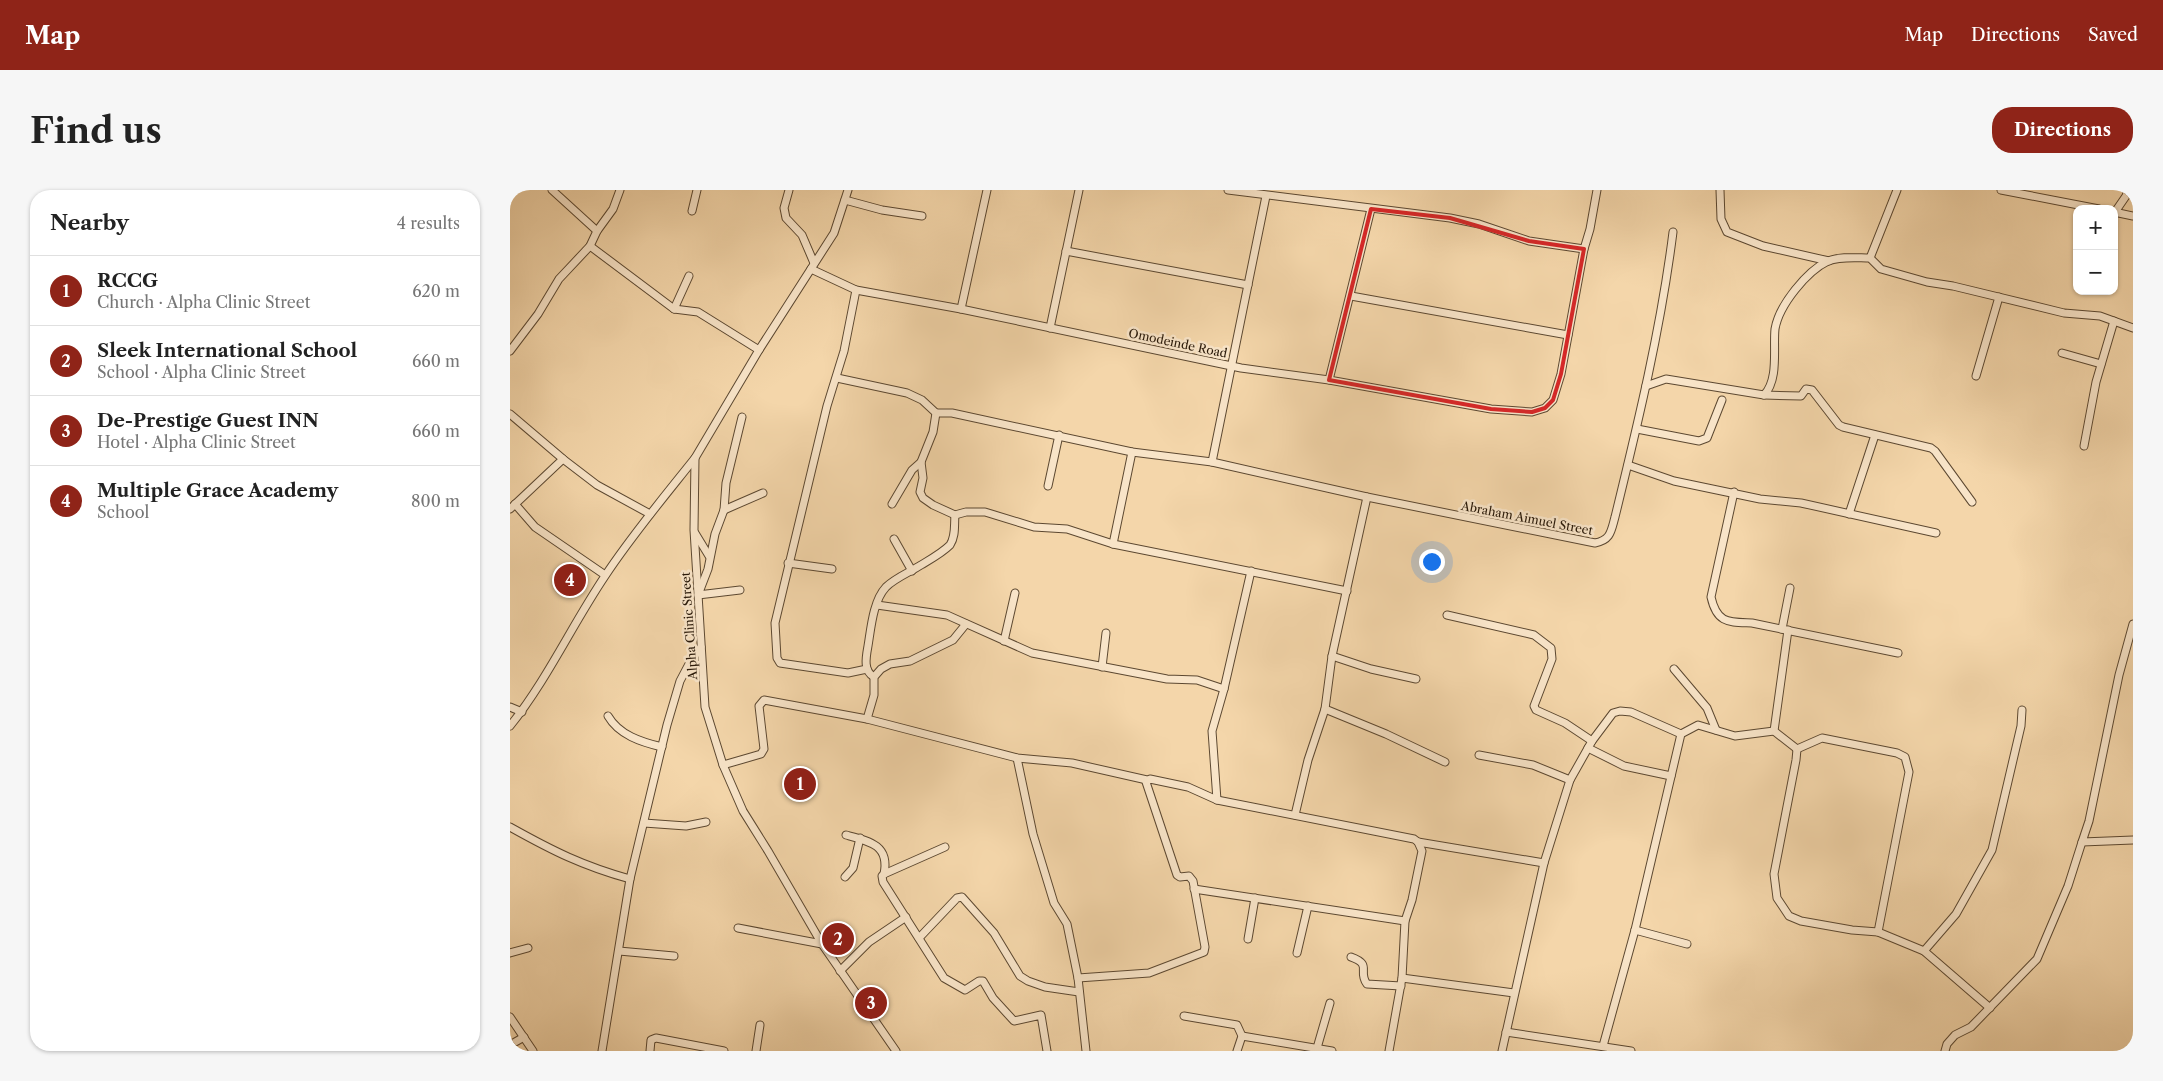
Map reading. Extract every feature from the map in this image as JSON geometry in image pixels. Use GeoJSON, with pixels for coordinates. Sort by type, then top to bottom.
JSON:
{"type":"FeatureCollection","features":[{"type":"Feature","properties":{"kind":"street"},"geometry":{"type":"LineString","coordinates":[[552,190],[597,231]]}},
{"type":"Feature","properties":{"kind":"street"},"geometry":{"type":"LineString","coordinates":[[510,352],[538,314],[559,279],[590,246],[597,231],[613,209],[620,190]]}},
{"type":"Feature","properties":{"kind":"street"},"geometry":{"type":"LineString","coordinates":[[692,211],[696,190]]}},
{"type":"Feature","properties":{"kind":"street"},"geometry":{"type":"LineString","coordinates":[[789,190],[784,208],[786,218],[802,235],[813,266]]}},
{"type":"Feature","properties":{"kind":"street","name":"Alpha Clinic Street"},"geometry":{"type":"LineString","coordinates":[[848,190],[834,233],[759,350],[695,458],[694,530],[705,707],[723,765],[743,811],[822,944],[896,1051]]}},
{"type":"Feature","properties":{"kind":"street"},"geometry":{"type":"LineString","coordinates":[[961,309],[987,190]]}},
{"type":"Feature","properties":{"kind":"street"},"geometry":{"type":"LineString","coordinates":[[1050,328],[1079,190]]}},
{"type":"Feature","properties":{"kind":"street"},"geometry":{"type":"LineString","coordinates":[[1228,190],[1450,218],[1479,224],[1529,241],[1584,249]]}},
{"type":"Feature","properties":{"kind":"street"},"geometry":{"type":"LineString","coordinates":[[1351,296],[1568,335],[1597,190]]}},
{"type":"Feature","properties":{"kind":"street"},"geometry":{"type":"LineString","coordinates":[[1720,190],[1721,219],[1727,232],[1763,246],[1829,261],[1848,258],[1870,258],[1878,266],[1886,270],[1927,282],[1953,286],[2064,313],[2092,314],[2133,328]]}},
{"type":"Feature","properties":{"kind":"street"},"geometry":{"type":"LineString","coordinates":[[1870,258],[1897,190]]}},
{"type":"Feature","properties":{"kind":"street"},"geometry":{"type":"LineString","coordinates":[[2001,190],[2032,193],[2082,205]]}},
{"type":"Feature","properties":{"kind":"street"},"geometry":{"type":"LineString","coordinates":[[2118,207],[2128,190]]}},
{"type":"Feature","properties":{"kind":"street"},"geometry":{"type":"LineString","coordinates":[[1212,462],[1266,196]]}},
{"type":"Feature","properties":{"kind":"street"},"geometry":{"type":"LineString","coordinates":[[845,200],[882,210],[922,216]]}},
{"type":"Feature","properties":{"kind":"street"},"geometry":{"type":"LineString","coordinates":[[1329,380],[1371,209]]}},
{"type":"Feature","properties":{"kind":"street"},"geometry":{"type":"LineString","coordinates":[[2118,213],[2133,216]]}},
{"type":"Feature","properties":{"kind":"street","name":"Abraham Aimuel Street"},"geometry":{"type":"LineString","coordinates":[[936,413],[952,413],[1132,452],[1212,462],[1367,497],[1595,543],[1604,541],[1610,534],[1637,429],[1668,269],[1673,232]]}},
{"type":"Feature","properties":{"kind":"street"},"geometry":{"type":"LineString","coordinates":[[590,246],[674,309],[698,312],[759,350]]}},
{"type":"Feature","properties":{"kind":"street"},"geometry":{"type":"LineString","coordinates":[[1066,251],[1248,285]]}},
{"type":"Feature","properties":{"kind":"street"},"geometry":{"type":"LineString","coordinates":[[1764,395],[1768,390],[1772,373],[1778,319],[1804,279],[1829,261]]}},
{"type":"Feature","properties":{"kind":"street","name":"Omodeinde Road"},"geometry":{"type":"LineString","coordinates":[[813,266],[856,290],[961,309],[1258,371],[1329,380],[1491,409],[1532,412],[1545,408],[1553,400],[1562,374],[1568,335]]}},
{"type":"Feature","properties":{"kind":"street"},"geometry":{"type":"LineString","coordinates":[[674,309],[689,276]]}},
{"type":"Feature","properties":{"kind":"street"},"geometry":{"type":"LineString","coordinates":[[856,290],[844,351],[827,406],[775,617],[777,658],[780,663],[848,673],[867,669]]}},
{"type":"Feature","properties":{"kind":"street"},"geometry":{"type":"LineString","coordinates":[[1976,376],[1999,297]]}},
{"type":"Feature","properties":{"kind":"street"},"geometry":{"type":"LineString","coordinates":[[2084,446],[2101,364],[2114,321]]}},
{"type":"Feature","properties":{"kind":"street"},"geometry":{"type":"LineString","coordinates":[[2062,353],[2101,364]]}},
{"type":"Feature","properties":{"kind":"street"},"geometry":{"type":"LineString","coordinates":[[837,378],[907,393],[922,400],[936,413],[933,432],[921,462],[912,470],[892,504]]}},
{"type":"Feature","properties":{"kind":"street"},"geometry":{"type":"LineString","coordinates":[[1646,386],[1666,379],[1764,395],[1801,396],[1806,390],[1812,390],[1838,425],[1931,448],[1972,502]]}},
{"type":"Feature","properties":{"kind":"street"},"geometry":{"type":"LineString","coordinates":[[1637,429],[1700,441],[1707,438],[1722,400]]}},
{"type":"Feature","properties":{"kind":"street"},"geometry":{"type":"LineString","coordinates":[[510,414],[597,485],[650,514]]}},
{"type":"Feature","properties":{"kind":"street"},"geometry":{"type":"LineString","coordinates":[[740,590],[698,595],[708,569],[714,534],[724,510],[726,483],[742,417]]}},
{"type":"Feature","properties":{"kind":"street"},"geometry":{"type":"LineString","coordinates":[[1048,486],[1059,435]]}},
{"type":"Feature","properties":{"kind":"street"},"geometry":{"type":"LineString","coordinates":[[1850,514],[1876,435]]}},
{"type":"Feature","properties":{"kind":"street"},"geometry":{"type":"LineString","coordinates":[[1112,544],[1132,452]]}},
{"type":"Feature","properties":{"kind":"street"},"geometry":{"type":"LineString","coordinates":[[510,726],[522,712],[605,575],[650,514],[695,458]]}},
{"type":"Feature","properties":{"kind":"street"},"geometry":{"type":"LineString","coordinates":[[563,459],[512,506],[535,527],[605,575]]}},
{"type":"Feature","properties":{"kind":"street"},"geometry":{"type":"LineString","coordinates":[[921,462],[923,478],[920,489],[921,495],[933,505],[955,515],[966,512],[985,512],[1034,527],[1067,529],[1112,544],[1347,591]]}},
{"type":"Feature","properties":{"kind":"street"},"geometry":{"type":"LineString","coordinates":[[1628,466],[1674,481],[1734,492],[1760,499],[1801,503],[1936,533]]}},
{"type":"Feature","properties":{"kind":"street"},"geometry":{"type":"LineString","coordinates":[[1734,492],[1711,597],[1716,614],[1725,621],[1785,629],[1898,653]]}},
{"type":"Feature","properties":{"kind":"street"},"geometry":{"type":"LineString","coordinates":[[724,510],[763,493]]}},
{"type":"Feature","properties":{"kind":"street"},"geometry":{"type":"LineString","coordinates":[[1295,815],[1308,760],[1325,709],[1332,656],[1367,497]]}},
{"type":"Feature","properties":{"kind":"street"},"geometry":{"type":"LineString","coordinates":[[874,677],[869,674],[867,669],[866,656],[877,605],[885,588],[939,554],[950,544],[954,536],[955,515]]}},
{"type":"Feature","properties":{"kind":"street"},"geometry":{"type":"LineString","coordinates":[[694,530],[709,556]]}},
{"type":"Feature","properties":{"kind":"street"},"geometry":{"type":"LineString","coordinates":[[894,539],[912,570]]}},
{"type":"Feature","properties":{"kind":"street"},"geometry":{"type":"LineString","coordinates":[[788,563],[832,569]]}},
{"type":"Feature","properties":{"kind":"street"},"geometry":{"type":"LineString","coordinates":[[1217,800],[1212,731],[1224,689],[1251,571]]}},
{"type":"Feature","properties":{"kind":"street"},"geometry":{"type":"LineString","coordinates":[[1774,731],[1790,588]]}},
{"type":"Feature","properties":{"kind":"street"},"geometry":{"type":"LineString","coordinates":[[1004,640],[1015,593]]}},
{"type":"Feature","properties":{"kind":"street"},"geometry":{"type":"LineString","coordinates":[[877,605],[947,615],[1032,653],[1167,680],[1197,680],[1224,689]]}},
{"type":"Feature","properties":{"kind":"street"},"geometry":{"type":"LineString","coordinates":[[1447,615],[1534,635],[1551,648],[1552,659],[1534,706],[1536,710],[1565,723],[1590,744],[1624,766],[1671,776]]}},
{"type":"Feature","properties":{"kind":"street"},"geometry":{"type":"LineString","coordinates":[[867,719],[874,695],[874,677],[885,666],[910,661],[957,638],[966,624]]}},
{"type":"Feature","properties":{"kind":"street"},"geometry":{"type":"LineString","coordinates":[[1945,1051],[1947,1044],[1955,1035],[1971,1027],[2037,959],[2068,886],[2089,821],[2119,676],[2133,624]]}},
{"type":"Feature","properties":{"kind":"street"},"geometry":{"type":"LineString","coordinates":[[1102,667],[1106,633]]}},
{"type":"Feature","properties":{"kind":"street"},"geometry":{"type":"LineString","coordinates":[[602,1051],[630,879],[662,746],[680,681],[688,664],[701,647]]}},
{"type":"Feature","properties":{"kind":"street"},"geometry":{"type":"LineString","coordinates":[[1332,656],[1371,669],[1416,679]]}},
{"type":"Feature","properties":{"kind":"street"},"geometry":{"type":"LineString","coordinates":[[1674,670],[1707,708],[1716,730]]}},
{"type":"Feature","properties":{"kind":"street"},"geometry":{"type":"LineString","coordinates":[[723,765],[762,754],[764,749],[758,706],[764,700],[867,719],[1017,758],[1072,763],[1188,787],[1217,800],[1414,839],[1418,842],[1544,863]]}},
{"type":"Feature","properties":{"kind":"street"},"geometry":{"type":"LineString","coordinates":[[510,707],[522,712]]}},
{"type":"Feature","properties":{"kind":"street"},"geometry":{"type":"LineString","coordinates":[[1325,709],[1386,734],[1445,762]]}},
{"type":"Feature","properties":{"kind":"street"},"geometry":{"type":"LineString","coordinates":[[1924,951],[1956,914],[1992,850],[2019,736],[2022,710]]}},
{"type":"Feature","properties":{"kind":"street"},"geometry":{"type":"LineString","coordinates":[[1502,1051],[1544,863],[1570,780],[1590,744],[1613,713],[1620,711],[1631,712],[1682,734]]}},
{"type":"Feature","properties":{"kind":"street"},"geometry":{"type":"LineString","coordinates":[[608,716],[625,734],[646,743],[662,746]]}},
{"type":"Feature","properties":{"kind":"street"},"geometry":{"type":"LineString","coordinates":[[1603,1046],[1635,930],[1682,734],[1698,725],[1735,736],[1774,731],[1797,749]]}},
{"type":"Feature","properties":{"kind":"street"},"geometry":{"type":"LineString","coordinates":[[1797,749],[1822,738],[1897,753],[1905,757],[1908,772],[1878,932]]}},
{"type":"Feature","properties":{"kind":"street"},"geometry":{"type":"LineString","coordinates":[[1797,749],[1774,874],[1777,898],[1789,916],[1801,921],[1852,930],[1878,932],[1924,951],[1990,1008]]}},
{"type":"Feature","properties":{"kind":"street"},"geometry":{"type":"LineString","coordinates":[[1479,755],[1533,765],[1570,780]]}},
{"type":"Feature","properties":{"kind":"street"},"geometry":{"type":"LineString","coordinates":[[1017,758],[1033,834],[1054,903],[1066,924],[1078,978],[1086,1051]]}},
{"type":"Feature","properties":{"kind":"street"},"geometry":{"type":"LineString","coordinates":[[1078,978],[1149,973],[1202,954],[1205,947],[1191,878],[1180,877],[1177,874],[1147,785],[1147,780]]}},
{"type":"Feature","properties":{"kind":"street"},"geometry":{"type":"LineString","coordinates":[[644,822],[686,826],[706,822]]}},
{"type":"Feature","properties":{"kind":"street"},"geometry":{"type":"LineString","coordinates":[[510,827],[562,856],[596,870],[630,879]]}},
{"type":"Feature","properties":{"kind":"street"},"geometry":{"type":"LineString","coordinates":[[846,835],[877,845],[883,853],[886,864],[882,876],[884,882],[947,982],[964,990],[979,981],[983,981],[993,998],[1014,1022],[1041,1015],[1047,1051]]}},
{"type":"Feature","properties":{"kind":"street"},"geometry":{"type":"LineString","coordinates":[[845,877],[853,868],[860,838]]}},
{"type":"Feature","properties":{"kind":"street"},"geometry":{"type":"LineString","coordinates":[[2082,842],[2133,840]]}},
{"type":"Feature","properties":{"kind":"street"},"geometry":{"type":"LineString","coordinates":[[1390,1051],[1402,978],[1405,921],[1412,900],[1422,851],[1418,842]]}},
{"type":"Feature","properties":{"kind":"street"},"geometry":{"type":"LineString","coordinates":[[884,874],[945,847]]}},
{"type":"Feature","properties":{"kind":"street"},"geometry":{"type":"LineString","coordinates":[[1194,890],[1405,921]]}},
{"type":"Feature","properties":{"kind":"street"},"geometry":{"type":"LineString","coordinates":[[919,938],[957,898],[962,897],[994,933],[1020,976],[1045,988],[1079,992]]}},
{"type":"Feature","properties":{"kind":"street"},"geometry":{"type":"LineString","coordinates":[[1248,939],[1255,898]]}},
{"type":"Feature","properties":{"kind":"street"},"geometry":{"type":"LineString","coordinates":[[1297,953],[1308,906]]}},
{"type":"Feature","properties":{"kind":"street"},"geometry":{"type":"LineString","coordinates":[[840,971],[869,942],[906,917]]}},
{"type":"Feature","properties":{"kind":"street"},"geometry":{"type":"LineString","coordinates":[[738,928],[822,944]]}},
{"type":"Feature","properties":{"kind":"street"},"geometry":{"type":"LineString","coordinates":[[1635,930],[1687,944]]}},
{"type":"Feature","properties":{"kind":"street"},"geometry":{"type":"LineString","coordinates":[[510,953],[528,948]]}},
{"type":"Feature","properties":{"kind":"street"},"geometry":{"type":"LineString","coordinates":[[619,951],[674,956]]}},
{"type":"Feature","properties":{"kind":"street"},"geometry":{"type":"LineString","coordinates":[[1351,957],[1362,961],[1364,964],[1364,979],[1367,984],[1401,986]]}},
{"type":"Feature","properties":{"kind":"street"},"geometry":{"type":"LineString","coordinates":[[1402,978],[1514,993]]}},
{"type":"Feature","properties":{"kind":"street"},"geometry":{"type":"LineString","coordinates":[[1318,1048],[1330,1002]]}},
{"type":"Feature","properties":{"kind":"street"},"geometry":{"type":"LineString","coordinates":[[1184,1016],[1237,1025],[1242,1036],[1237,1051]]}},
{"type":"Feature","properties":{"kind":"street"},"geometry":{"type":"LineString","coordinates":[[510,1017],[533,1051]]}},
{"type":"Feature","properties":{"kind":"street"},"geometry":{"type":"LineString","coordinates":[[756,1051],[760,1025]]}},
{"type":"Feature","properties":{"kind":"street"},"geometry":{"type":"LineString","coordinates":[[1506,1032],[1590,1048],[1603,1046],[1631,1051]]}},
{"type":"Feature","properties":{"kind":"street"},"geometry":{"type":"LineString","coordinates":[[1242,1036],[1332,1051]]}},
{"type":"Feature","properties":{"kind":"street"},"geometry":{"type":"LineString","coordinates":[[510,1045],[524,1037]]}},
{"type":"Feature","properties":{"kind":"street"},"geometry":{"type":"LineString","coordinates":[[650,1051],[651,1040],[656,1038],[724,1051]]}},
{"type":"Feature","properties":{"kind":"highlighted area"},"geometry":{"type":"Polygon","coordinates":[[[1371,209],[1450,218],[1529,241],[1584,249],[1561,374],[1553,400],[1545,408],[1532,412],[1491,409],[1329,380],[1371,209]]]}},
{"type":"Feature","properties":{"kind":"place","name":"Multiple Grace Academy"},"geometry":{"type":"Point","coordinates":[570,580]}},
{"type":"Feature","properties":{"kind":"place","name":"RCCG"},"geometry":{"type":"Point","coordinates":[800,784]}},
{"type":"Feature","properties":{"kind":"place","name":"Sleek International School"},"geometry":{"type":"Point","coordinates":[838,939]}},
{"type":"Feature","properties":{"kind":"place","name":"De-Prestige Guest INN"},"geometry":{"type":"Point","coordinates":[871,1003]}}]}
